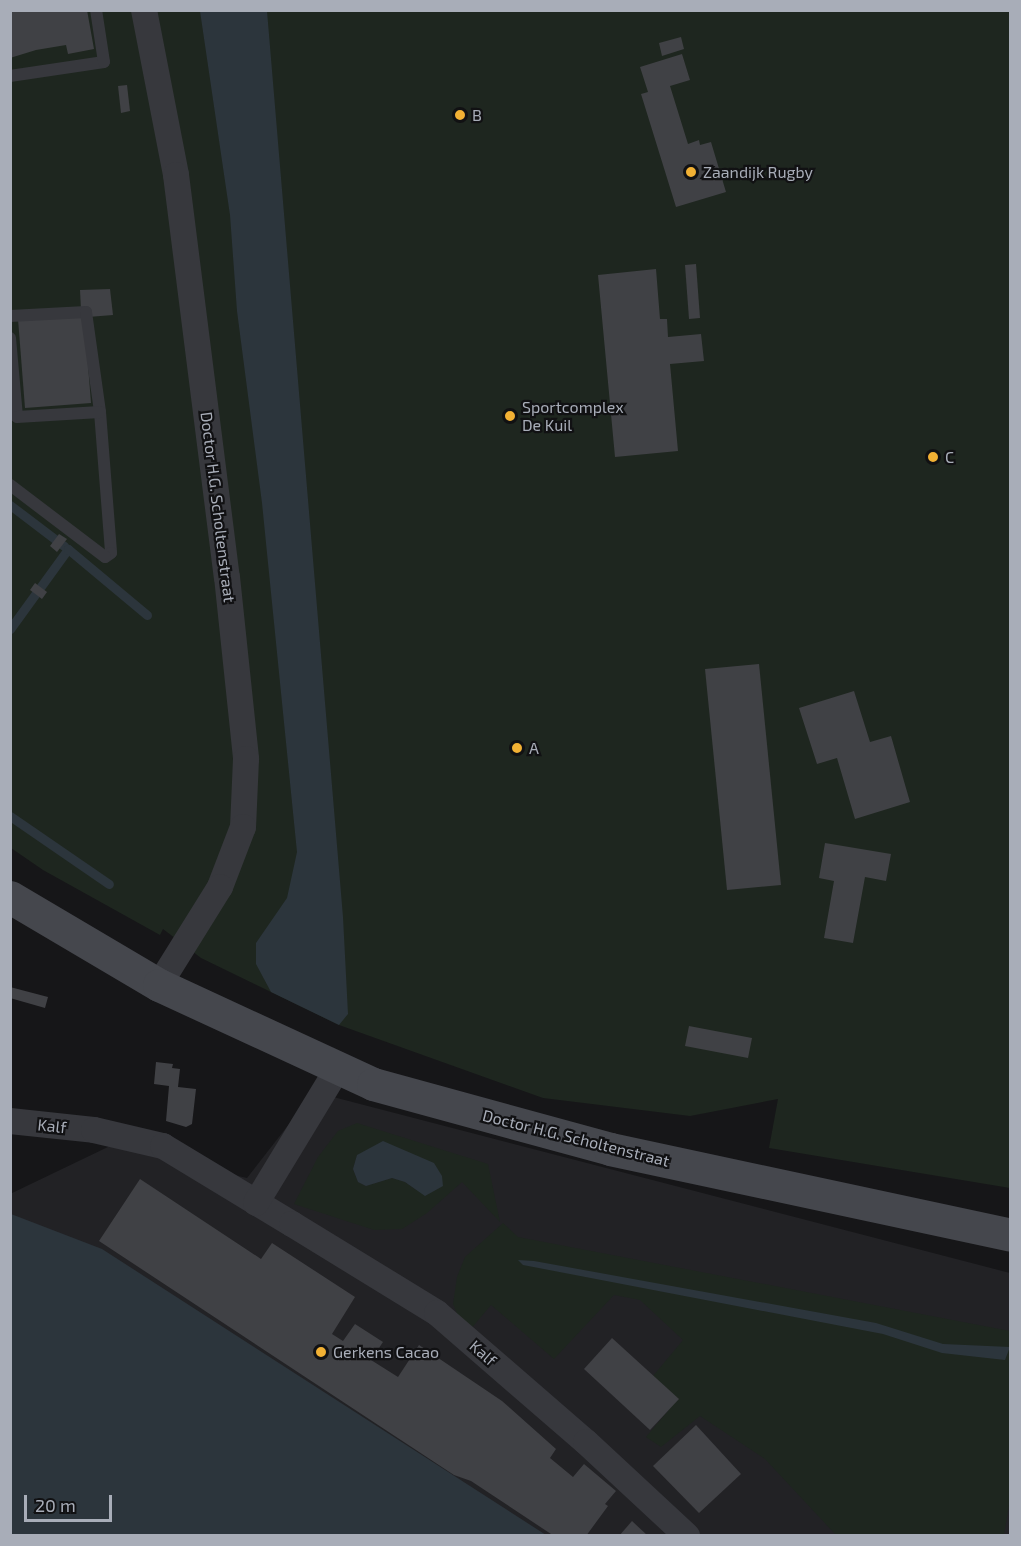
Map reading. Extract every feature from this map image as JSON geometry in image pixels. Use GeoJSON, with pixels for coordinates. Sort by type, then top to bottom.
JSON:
{"type":"FeatureCollection","features":[{"type":"Feature","properties":{"kind":"main road","name":"Doctor H.G. Scholtenstraat"},"geometry":{"type":"LineString","coordinates":[[10,897],[159,985],[373,1084],[610,1149],[1011,1235]]}},
{"type":"Feature","properties":{"kind":"street","name":"Doctor H.G. Scholtenstraat"},"geometry":{"type":"LineString","coordinates":[[144,10],[176,175],[227,577],[246,759],[243,827],[220,887],[159,985]]}},
{"type":"Feature","properties":{"kind":"street"},"geometry":{"type":"LineString","coordinates":[[256,1203],[338,1068]]}},
{"type":"Feature","properties":{"kind":"street","name":"Kalf"},"geometry":{"type":"LineString","coordinates":[[10,1121],[94,1130],[163,1146],[438,1314],[586,1442],[687,1536]]}},
{"type":"Feature","properties":{"kind":"lane"},"geometry":{"type":"LineString","coordinates":[[10,76],[104,62],[96,10]]}},
{"type":"Feature","properties":{"kind":"lane"},"geometry":{"type":"LineString","coordinates":[[10,316],[87,312],[100,412],[111,553],[105,557],[10,484]]}},
{"type":"Feature","properties":{"kind":"lane"},"geometry":{"type":"LineString","coordinates":[[10,338],[14,422],[100,412]]}},
{"type":"Feature","properties":{"kind":"shaded area","name":"Sportcomplex De Kuil"},"geometry":{"type":"Polygon","coordinates":[[[10,11],[1010,11],[1010,1188],[769,1148],[778,1099],[690,1116],[543,1098],[339,1025],[201,958],[163,929],[160,935],[43,870],[11,848],[10,11]]]}},
{"type":"Feature","properties":{"kind":"shaded area"},"geometry":{"type":"Polygon","coordinates":[[[200,11],[267,11],[343,917],[348,1014],[339,1025],[271,992],[256,964],[256,943],[287,898],[297,852],[262,503],[237,311],[230,215],[200,11]]]}},
{"type":"Feature","properties":{"kind":"shaded area"},"geometry":{"type":"Polygon","coordinates":[[[314,1092],[1010,1273],[1010,1535],[344,1535],[11,1224],[10,1194],[110,1146],[247,1178],[314,1092]]]}},
{"type":"Feature","properties":{"kind":"shaded area"},"geometry":{"type":"Polygon","coordinates":[[[357,1123],[488,1164],[500,1222],[462,1182],[427,1213],[402,1229],[374,1230],[294,1204],[318,1157],[338,1131],[357,1123]],[[357,1155],[353,1169],[358,1182],[366,1186],[392,1178],[405,1182],[416,1190],[435,1191],[357,1155]]]}},
{"type":"Feature","properties":{"kind":"shaded area"},"geometry":{"type":"Polygon","coordinates":[[[383,1141],[434,1163],[442,1176],[443,1186],[425,1196],[405,1182],[392,1178],[366,1186],[358,1182],[353,1169],[357,1155],[383,1141]]]}},
{"type":"Feature","properties":{"kind":"shaded area"},"geometry":{"type":"Polygon","coordinates":[[[11,1214],[102,1249],[546,1535],[11,1535],[11,1214]]]}},
{"type":"Feature","properties":{"kind":"shaded area"},"geometry":{"type":"Polygon","coordinates":[[[503,1223],[518,1237],[1010,1331],[1010,1499],[1004,1535],[836,1535],[765,1459],[700,1416],[661,1447],[646,1437],[678,1399],[653,1376],[683,1340],[640,1300],[614,1295],[554,1359],[491,1305],[470,1330],[459,1318],[453,1304],[457,1277],[465,1257],[503,1223]]]}},
{"type":"Feature","properties":{"kind":"shaded area"},"geometry":{"type":"Polygon","coordinates":[[[518,1260],[876,1323],[943,1344],[1010,1347],[1005,1360],[942,1353],[883,1334],[523,1265],[518,1260]]]}},
{"type":"Feature","properties":{"kind":"building"},"geometry":{"type":"Polygon","coordinates":[[[10,10],[87,10],[94,49],[68,54],[66,45],[36,50],[10,58],[10,10]]]}},
{"type":"Feature","properties":{"kind":"building"},"geometry":{"type":"Polygon","coordinates":[[[681,37],[684,49],[662,56],[659,43],[681,37]]]}},
{"type":"Feature","properties":{"kind":"building"},"geometry":{"type":"Polygon","coordinates":[[[682,54],[690,80],[670,86],[688,144],[699,140],[700,145],[711,142],[726,192],[676,207],[641,94],[648,92],[640,67],[682,54]]]}},
{"type":"Feature","properties":{"kind":"building"},"geometry":{"type":"Polygon","coordinates":[[[127,85],[130,111],[121,113],[118,86],[127,85]]]}},
{"type":"Feature","properties":{"kind":"building"},"geometry":{"type":"Polygon","coordinates":[[[696,264],[700,318],[689,319],[685,265],[696,264]]]}},
{"type":"Feature","properties":{"kind":"building"},"geometry":{"type":"Polygon","coordinates":[[[656,269],[660,319],[667,319],[668,337],[701,334],[704,361],[670,364],[678,451],[615,457],[598,275],[656,269]]]}},
{"type":"Feature","properties":{"kind":"building"},"geometry":{"type":"Polygon","coordinates":[[[110,289],[113,315],[88,317],[81,310],[80,290],[110,289]]]}},
{"type":"Feature","properties":{"kind":"building"},"geometry":{"type":"Polygon","coordinates":[[[84,314],[91,403],[25,408],[18,319],[84,314]]]}},
{"type":"Feature","properties":{"kind":"building"},"geometry":{"type":"Polygon","coordinates":[[[59,534],[67,539],[57,552],[50,546],[59,534]]]}},
{"type":"Feature","properties":{"kind":"building"},"geometry":{"type":"Polygon","coordinates":[[[35,583],[47,592],[42,599],[30,590],[35,583]]]}},
{"type":"Feature","properties":{"kind":"building"},"geometry":{"type":"Polygon","coordinates":[[[759,664],[781,885],[727,890],[705,669],[759,664]]]}},
{"type":"Feature","properties":{"kind":"building"},"geometry":{"type":"Polygon","coordinates":[[[854,691],[870,742],[891,736],[910,802],[855,819],[837,758],[817,764],[799,708],[854,691]]]}},
{"type":"Feature","properties":{"kind":"building"},"geometry":{"type":"Polygon","coordinates":[[[825,843],[891,854],[886,881],[865,877],[853,943],[824,938],[834,881],[819,878],[825,843]]]}},
{"type":"Feature","properties":{"kind":"building"},"geometry":{"type":"Polygon","coordinates":[[[10,987],[48,997],[45,1008],[10,998],[10,987]]]}},
{"type":"Feature","properties":{"kind":"building"},"geometry":{"type":"Polygon","coordinates":[[[689,1026],[752,1038],[748,1058],[685,1046],[689,1026]]]}},
{"type":"Feature","properties":{"kind":"building"},"geometry":{"type":"Polygon","coordinates":[[[156,1062],[173,1064],[172,1068],[180,1069],[178,1087],[196,1089],[192,1124],[186,1127],[166,1121],[169,1086],[154,1084],[156,1062]]]}},
{"type":"Feature","properties":{"kind":"building","name":"Gerkens Cacao"},"geometry":{"type":"Polygon","coordinates":[[[140,1179],[261,1259],[272,1243],[355,1297],[332,1334],[343,1341],[355,1324],[383,1342],[371,1360],[398,1377],[419,1345],[502,1401],[556,1449],[550,1458],[573,1477],[584,1464],[616,1491],[605,1504],[608,1506],[586,1536],[554,1536],[471,1481],[454,1475],[99,1241],[140,1179]]]}},
{"type":"Feature","properties":{"kind":"building"},"geometry":{"type":"Polygon","coordinates":[[[612,1338],[679,1399],[650,1430],[584,1369],[612,1338]]]}},
{"type":"Feature","properties":{"kind":"building"},"geometry":{"type":"Polygon","coordinates":[[[696,1425],[741,1474],[699,1513],[653,1466],[696,1425]]]}},
{"type":"Feature","properties":{"kind":"building"},"geometry":{"type":"Polygon","coordinates":[[[632,1521],[648,1536],[619,1536],[632,1521]]]}},
{"type":"Feature","properties":{"kind":"waterway"},"geometry":{"type":"LineString","coordinates":[[10,505],[64,546]]}},
{"type":"Feature","properties":{"kind":"waterway"},"geometry":{"type":"LineString","coordinates":[[10,629],[68,549],[147,615]]}},
{"type":"Feature","properties":{"kind":"waterway"},"geometry":{"type":"LineString","coordinates":[[10,816],[109,884]]}},
{"type":"Feature","properties":{"kind":"place","name":"B"},"geometry":{"type":"Point","coordinates":[460,115]}},
{"type":"Feature","properties":{"kind":"place","name":"Zaandijk Rugby"},"geometry":{"type":"Point","coordinates":[691,172]}},
{"type":"Feature","properties":{"kind":"place","name":"Sportcomplex De Kuil"},"geometry":{"type":"Point","coordinates":[510,416]}},
{"type":"Feature","properties":{"kind":"place","name":"C"},"geometry":{"type":"Point","coordinates":[933,457]}},
{"type":"Feature","properties":{"kind":"place","name":"A"},"geometry":{"type":"Point","coordinates":[517,748]}},
{"type":"Feature","properties":{"kind":"place","name":"Gerkens Cacao"},"geometry":{"type":"Point","coordinates":[321,1352]}}]}
